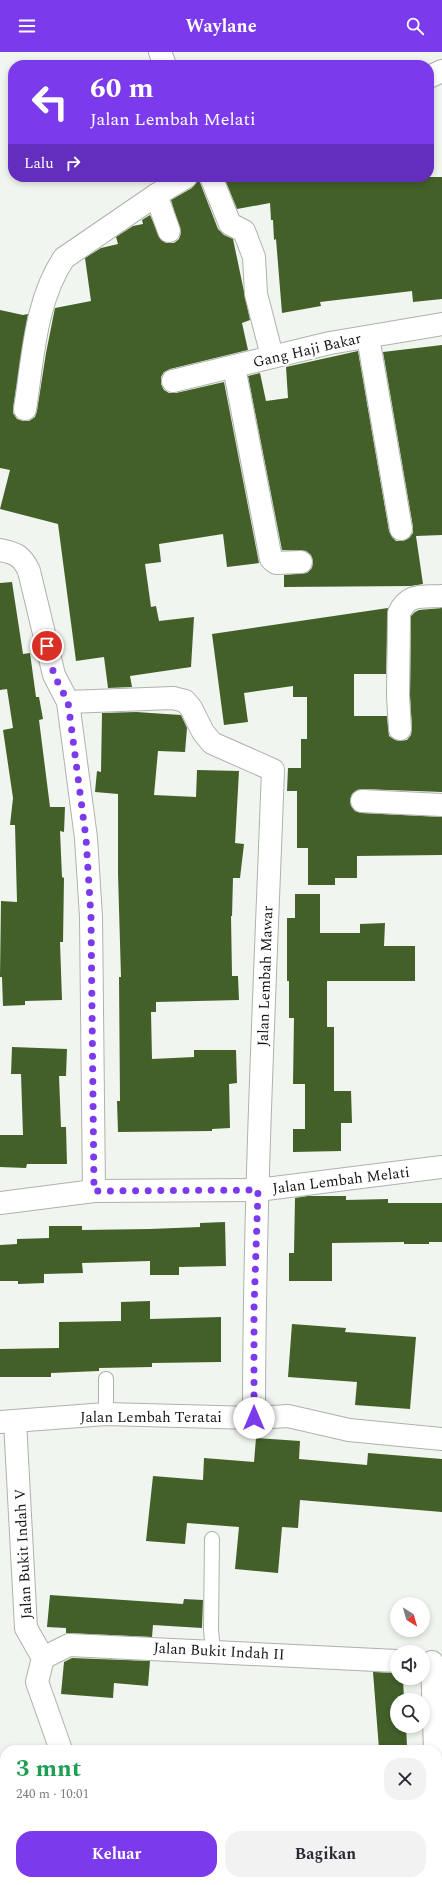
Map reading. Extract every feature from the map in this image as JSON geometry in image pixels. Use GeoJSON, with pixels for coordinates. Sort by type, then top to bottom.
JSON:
{"type":"FeatureCollection","features":[{"type":"Feature","properties":{"kind":"street"},"geometry":{"type":"LineString","coordinates":[[25,409],[42,308],[58,268],[64,258],[156,195],[178,182]]}},
{"type":"Feature","properties":{"kind":"street"},"geometry":{"type":"LineString","coordinates":[[213,182],[230,224],[244,231],[254,257],[256,294],[272,356]]}},
{"type":"Feature","properties":{"kind":"street"},"geometry":{"type":"LineString","coordinates":[[156,195],[169,231]]}},
{"type":"Feature","properties":{"kind":"street","name":"Gang Haji Bakar"},"geometry":{"type":"LineString","coordinates":[[173,382],[272,356],[330,343],[442,324]]}},
{"type":"Feature","properties":{"kind":"street"},"geometry":{"type":"LineString","coordinates":[[368,337],[401,529]]}},
{"type":"Feature","properties":{"kind":"street"},"geometry":{"type":"LineString","coordinates":[[234,367],[271,559],[276,564],[301,562]]}},
{"type":"Feature","properties":{"kind":"street"},"geometry":{"type":"LineString","coordinates":[[0,550],[14,553],[24,561],[29,571],[54,675],[68,702],[86,838],[91,917],[94,1191]]}},
{"type":"Feature","properties":{"kind":"street"},"geometry":{"type":"LineString","coordinates":[[400,729],[398,696],[399,613],[404,603],[411,598],[442,596]]}},
{"type":"Feature","properties":{"kind":"street","name":"Jalan Lembah Mawar"},"geometry":{"type":"LineString","coordinates":[[68,702],[173,698],[185,701],[191,708],[203,732],[212,744],[273,770],[254,1309],[254,1418]]}},
{"type":"Feature","properties":{"kind":"street"},"geometry":{"type":"LineString","coordinates":[[362,801],[442,806]]}},
{"type":"Feature","properties":{"kind":"street","name":"Jalan Lembah Melati"},"geometry":{"type":"LineString","coordinates":[[0,1203],[94,1191],[258,1190],[442,1167]]}},
{"type":"Feature","properties":{"kind":"street","name":"Jalan Lembah Teratai"},"geometry":{"type":"LineString","coordinates":[[8,1421],[106,1414],[254,1418],[288,1416],[349,1430],[442,1439]]}},
{"type":"Feature","properties":{"kind":"street","name":"Jalan Bukit Indah V"},"geometry":{"type":"LineString","coordinates":[[8,1421],[26,1628],[43,1658]]}},
{"type":"Feature","properties":{"kind":"street","name":"Jalan Bukit Indah II"},"geometry":{"type":"LineString","coordinates":[[43,1658],[69,1644],[390,1661]]}},
{"type":"Feature","properties":{"kind":"street"},"geometry":{"type":"LineString","coordinates":[[43,1658],[36,1682],[59,1745]]}},
{"type":"Feature","properties":{"kind":"street"},"geometry":{"type":"LineString","coordinates":[[432,1662],[435,1745]]}},
{"type":"Feature","properties":{"kind":"lane"},"geometry":{"type":"LineString","coordinates":[[106,1379],[106,1414]]}},
{"type":"Feature","properties":{"kind":"lane"},"geometry":{"type":"LineString","coordinates":[[212,1539],[212,1651]]}},
{"type":"Feature","properties":{"kind":"building"},"geometry":{"type":"Polygon","coordinates":[[[434,177],[442,177],[442,299],[413,302],[412,291],[320,302],[321,306],[282,313],[276,239],[274,240],[270,203],[237,209],[226,182],[434,182],[434,177]]]}},
{"type":"Feature","properties":{"kind":"building"},"geometry":{"type":"Polygon","coordinates":[[[196,182],[200,182],[218,229],[224,235],[233,239],[250,320],[242,323],[248,350],[170,369],[164,372],[161,377],[161,384],[164,390],[169,393],[176,393],[224,382],[259,563],[227,567],[223,534],[159,544],[161,562],[145,564],[151,607],[156,606],[159,621],[194,617],[191,667],[130,676],[132,687],[108,688],[104,657],[76,661],[58,524],[0,509],[10,470],[0,468],[0,310],[23,315],[28,314],[13,413],[17,419],[29,421],[35,417],[37,411],[55,308],[91,301],[85,258],[101,248],[118,244],[116,237],[133,226],[143,224],[142,220],[150,215],[161,240],[166,243],[174,243],[179,239],[181,233],[171,200],[192,188],[196,182]]]}},
{"type":"Feature","properties":{"kind":"building"},"geometry":{"type":"Polygon","coordinates":[[[442,345],[442,535],[416,536],[423,584],[411,586],[284,587],[284,575],[307,573],[312,568],[313,561],[311,555],[306,551],[282,550],[248,376],[260,373],[266,401],[288,398],[286,367],[358,351],[389,531],[396,541],[403,541],[409,538],[413,533],[413,527],[383,352],[442,345]]]}},
{"type":"Feature","properties":{"kind":"building"},"geometry":{"type":"Polygon","coordinates":[[[12,582],[23,654],[30,653],[36,697],[39,697],[43,719],[39,720],[50,807],[65,807],[64,832],[60,831],[62,877],[64,878],[63,942],[60,942],[62,1000],[25,1001],[25,1005],[3,1006],[2,977],[0,977],[1,901],[17,902],[15,825],[10,825],[13,798],[3,730],[13,728],[7,689],[0,690],[0,583],[12,582]]]}},
{"type":"Feature","properties":{"kind":"building"},"geometry":{"type":"Polygon","coordinates":[[[388,608],[386,674],[354,674],[354,716],[387,716],[389,736],[395,740],[407,740],[411,735],[412,728],[410,696],[411,616],[419,610],[442,608],[442,792],[362,789],[357,790],[352,794],[350,800],[351,806],[355,811],[361,813],[442,817],[442,855],[357,856],[357,878],[335,878],[335,885],[308,885],[308,848],[297,848],[297,791],[287,791],[288,768],[301,768],[301,739],[307,739],[307,697],[293,697],[293,686],[244,693],[248,722],[224,725],[212,634],[388,608]]]}},
{"type":"Feature","properties":{"kind":"building"},"geometry":{"type":"Polygon","coordinates":[[[136,712],[181,715],[187,728],[185,752],[158,751],[154,795],[196,797],[197,770],[239,771],[235,843],[244,844],[240,878],[233,878],[231,916],[232,976],[238,976],[239,1000],[156,1002],[156,1012],[151,1012],[152,1059],[194,1057],[194,1050],[236,1050],[237,1083],[229,1084],[230,1128],[212,1129],[212,1131],[118,1132],[117,1101],[120,1101],[119,977],[121,977],[118,874],[118,794],[95,792],[97,771],[101,772],[102,713],[136,712]]]}},
{"type":"Feature","properties":{"kind":"building"},"geometry":{"type":"Polygon","coordinates":[[[295,894],[320,894],[320,933],[360,933],[360,924],[385,923],[384,946],[415,946],[415,981],[327,981],[327,1027],[334,1027],[334,1091],[351,1091],[352,1123],[341,1123],[341,1151],[293,1152],[293,1129],[305,1129],[305,1084],[293,1084],[294,1018],[289,1018],[289,981],[287,981],[287,918],[295,918],[295,894]]]}},
{"type":"Feature","properties":{"kind":"building"},"geometry":{"type":"Polygon","coordinates":[[[12,1047],[67,1049],[66,1076],[59,1076],[61,1127],[66,1127],[67,1164],[27,1164],[26,1168],[0,1167],[0,1135],[23,1135],[21,1074],[11,1074],[12,1047]]]}},
{"type":"Feature","properties":{"kind":"building"},"geometry":{"type":"Polygon","coordinates":[[[308,1196],[346,1196],[346,1200],[388,1199],[388,1203],[442,1203],[442,1242],[429,1242],[429,1244],[404,1244],[404,1242],[332,1243],[332,1281],[289,1281],[289,1253],[294,1253],[295,1198],[308,1196]]]}},
{"type":"Feature","properties":{"kind":"building"},"geometry":{"type":"Polygon","coordinates":[[[225,1222],[226,1266],[179,1267],[179,1275],[150,1275],[150,1261],[82,1263],[83,1273],[44,1274],[44,1283],[18,1284],[18,1281],[0,1281],[0,1245],[17,1244],[17,1239],[49,1238],[49,1226],[82,1226],[82,1230],[150,1229],[200,1227],[200,1223],[225,1222]]]}},
{"type":"Feature","properties":{"kind":"building"},"geometry":{"type":"Polygon","coordinates":[[[150,1301],[150,1319],[221,1317],[221,1362],[152,1363],[152,1367],[99,1368],[99,1371],[51,1373],[51,1377],[0,1377],[0,1349],[59,1348],[59,1322],[121,1321],[121,1302],[150,1301]]]}},
{"type":"Feature","properties":{"kind":"building"},"geometry":{"type":"Polygon","coordinates":[[[292,1324],[346,1328],[345,1332],[416,1337],[410,1409],[355,1405],[357,1382],[288,1377],[292,1324]]]}},
{"type":"Feature","properties":{"kind":"building"},"geometry":{"type":"Polygon","coordinates":[[[256,1438],[300,1441],[299,1459],[367,1465],[368,1453],[442,1459],[442,1512],[300,1500],[298,1528],[282,1527],[278,1573],[235,1569],[239,1527],[187,1523],[185,1544],[146,1541],[153,1476],[203,1480],[204,1458],[254,1462],[256,1438]]]}},
{"type":"Feature","properties":{"kind":"building"},"geometry":{"type":"Polygon","coordinates":[[[50,1595],[183,1604],[184,1599],[203,1600],[202,1628],[153,1625],[152,1637],[66,1633],[66,1628],[47,1627],[50,1595]]]}},
{"type":"Feature","properties":{"kind":"building"},"geometry":{"type":"Polygon","coordinates":[[[72,1658],[150,1661],[148,1686],[114,1683],[113,1698],[61,1694],[64,1662],[72,1658]]]}},
{"type":"Feature","properties":{"kind":"building"},"geometry":{"type":"Polygon","coordinates":[[[373,1672],[390,1673],[390,1685],[403,1685],[404,1693],[390,1693],[390,1733],[406,1733],[407,1745],[379,1745],[373,1672]]]}},
{"type":"Feature","properties":{"kind":"route"},"geometry":{"type":"LineString","coordinates":[[47,646],[54,675],[68,702],[86,838],[91,917],[94,1191],[258,1190],[254,1309],[254,1418]]}}]}
